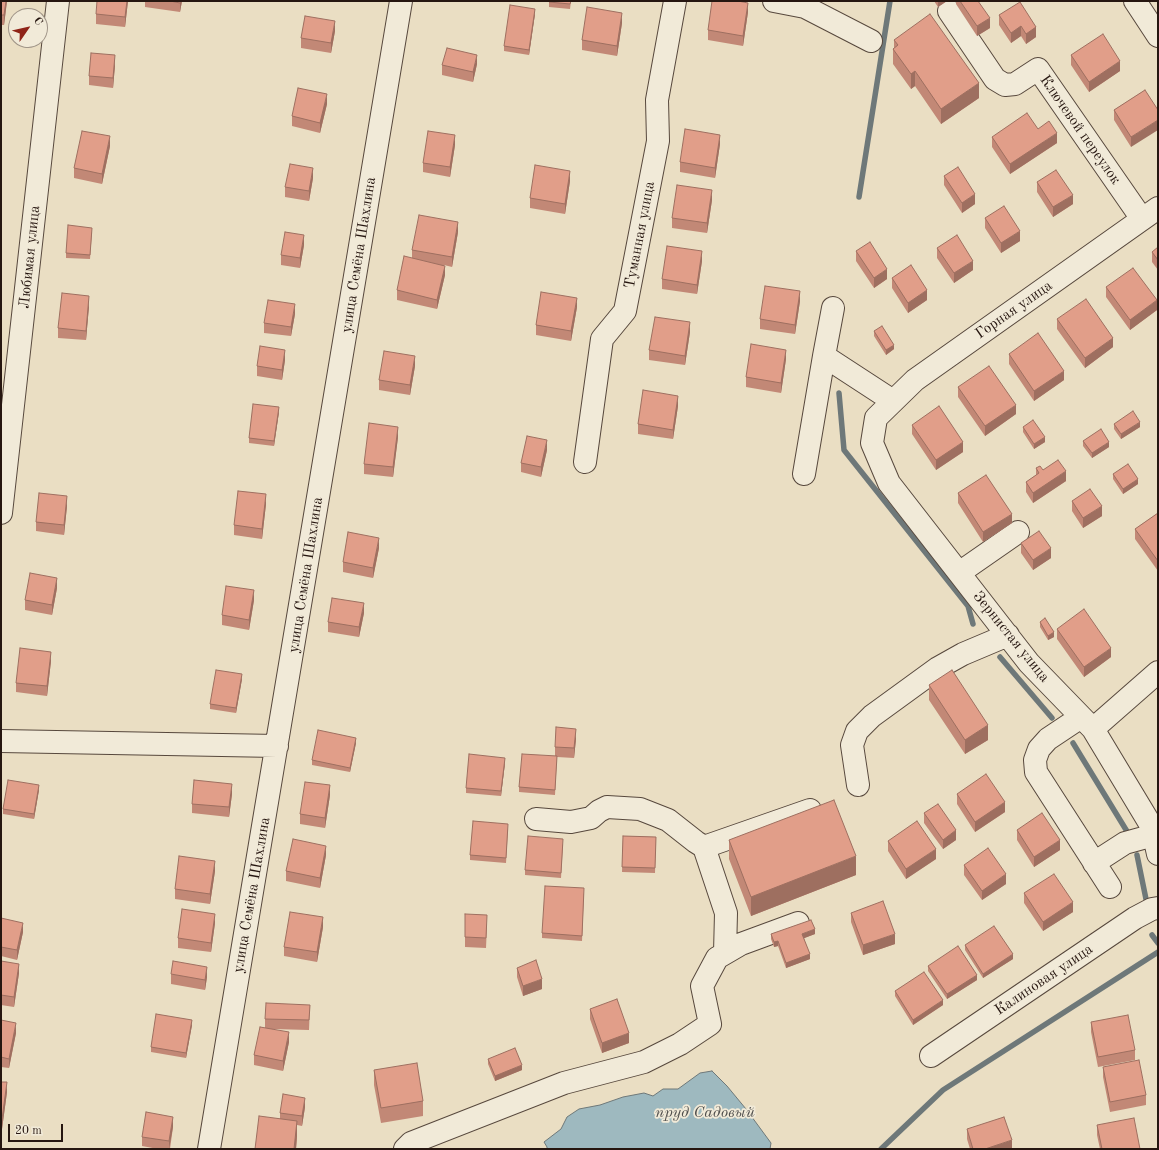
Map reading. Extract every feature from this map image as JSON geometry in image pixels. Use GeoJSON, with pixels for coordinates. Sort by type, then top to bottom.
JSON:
{"type":"FeatureCollection","features":[{"type":"Feature","properties":{"kind":"street","name":"Любимая улица"},"geometry":{"type":"LineString","coordinates":[[1,513],[58,1]]}},
{"type":"Feature","properties":{"kind":"street","name":"улица Семёна Шахлина"},"geometry":{"type":"LineString","coordinates":[[209,1149],[401,1]]}},
{"type":"Feature","properties":{"kind":"street","name":"Туманная улица"},"geometry":{"type":"LineString","coordinates":[[585,462],[602,339],[625,311],[658,141],[657,100],[674,1]]}},
{"type":"Feature","properties":{"kind":"street"},"geometry":{"type":"LineString","coordinates":[[774,1],[805,7],[871,41]]}},
{"type":"Feature","properties":{"kind":"street"},"geometry":{"type":"LineString","coordinates":[[1135,1],[1158,36]]}},
{"type":"Feature","properties":{"kind":"street","name":"Ключевой переулок"},"geometry":{"type":"LineString","coordinates":[[949,11],[995,79],[1005,85],[1014,84],[1038,69],[1150,214]]}},
{"type":"Feature","properties":{"kind":"street","name":"Горная улица"},"geometry":{"type":"LineString","coordinates":[[876,418],[915,380],[1150,214]]}},
{"type":"Feature","properties":{"kind":"street"},"geometry":{"type":"LineString","coordinates":[[804,474],[833,308]]}},
{"type":"Feature","properties":{"kind":"street"},"geometry":{"type":"LineString","coordinates":[[824,356],[893,401]]}},
{"type":"Feature","properties":{"kind":"street","name":"Зернистая улица"},"geometry":{"type":"LineString","coordinates":[[876,418],[872,443],[889,483],[1029,663],[1087,723],[1152,828],[1156,845]]}},
{"type":"Feature","properties":{"kind":"street"},"geometry":{"type":"LineString","coordinates":[[959,573],[1018,532]]}},
{"type":"Feature","properties":{"kind":"street"},"geometry":{"type":"LineString","coordinates":[[858,785],[852,745],[857,731],[872,716],[938,668],[963,654],[1008,635]]}},
{"type":"Feature","properties":{"kind":"street"},"geometry":{"type":"LineString","coordinates":[[1110,887],[1036,772],[1035,760],[1039,749],[1048,739],[1087,723],[1158,672]]}},
{"type":"Feature","properties":{"kind":"street"},"geometry":{"type":"LineString","coordinates":[[1,741],[277,746]]}},
{"type":"Feature","properties":{"kind":"street"},"geometry":{"type":"LineString","coordinates":[[704,847],[822,806]]}},
{"type":"Feature","properties":{"kind":"street"},"geometry":{"type":"LineString","coordinates":[[536,819],[571,822],[591,818],[599,811],[607,807],[640,809],[668,820],[704,847],[726,913],[725,953]]}},
{"type":"Feature","properties":{"kind":"street"},"geometry":{"type":"LineString","coordinates":[[1094,863],[1125,843],[1156,845]]}},
{"type":"Feature","properties":{"kind":"street","name":"Калиновая улица"},"geometry":{"type":"LineString","coordinates":[[932,1056],[1135,918],[1152,909],[1158,908]]}},
{"type":"Feature","properties":{"kind":"street"},"geometry":{"type":"LineString","coordinates":[[405,1149],[412,1143],[564,1083],[644,1062],[680,1044],[710,1024],[702,986],[717,958],[741,944],[798,923]]}},
{"type":"Feature","properties":{"kind":"water","name":"пруд Садовый"},"geometry":{"type":"Polygon","coordinates":[[[712,1071],[746,1109],[771,1143],[770,1149],[547,1149],[544,1142],[561,1129],[567,1117],[579,1109],[600,1105],[623,1097],[644,1093],[653,1096],[663,1089],[678,1089],[700,1073],[712,1071]]]}},
{"type":"Feature","properties":{"kind":"building"},"geometry":{"type":"Polygon","coordinates":[[[1,1],[6,1],[4,15],[1,15],[1,1]]]}},
{"type":"Feature","properties":{"kind":"building"},"geometry":{"type":"Polygon","coordinates":[[[97,1],[127,1],[125,17],[96,14],[97,1]]]}},
{"type":"Feature","properties":{"kind":"building"},"geometry":{"type":"Polygon","coordinates":[[[170,1],[181,1],[180,3],[170,1]]]}},
{"type":"Feature","properties":{"kind":"building"},"geometry":{"type":"Polygon","coordinates":[[[549,1],[571,1],[570,4],[549,1]]]}},
{"type":"Feature","properties":{"kind":"building"},"geometry":{"type":"Polygon","coordinates":[[[712,1],[738,1],[748,3],[743,36],[708,30],[712,1]]]}},
{"type":"Feature","properties":{"kind":"building"},"geometry":{"type":"Polygon","coordinates":[[[960,1],[978,1],[990,18],[977,26],[960,1]]]}},
{"type":"Feature","properties":{"kind":"building"},"geometry":{"type":"Polygon","coordinates":[[[1020,2],[1036,27],[1026,34],[1021,26],[1011,33],[999,15],[1020,2]]]}},
{"type":"Feature","properties":{"kind":"building"},"geometry":{"type":"Polygon","coordinates":[[[510,5],[535,9],[529,50],[504,46],[510,5]]]}},
{"type":"Feature","properties":{"kind":"building"},"geometry":{"type":"Polygon","coordinates":[[[587,7],[622,13],[617,46],[582,40],[587,7]]]}},
{"type":"Feature","properties":{"kind":"building"},"geometry":{"type":"Polygon","coordinates":[[[930,14],[979,83],[941,109],[915,71],[911,74],[893,49],[898,45],[894,40],[930,14]]]}},
{"type":"Feature","properties":{"kind":"building"},"geometry":{"type":"Polygon","coordinates":[[[305,16],[335,21],[331,43],[301,38],[305,16]]]}},
{"type":"Feature","properties":{"kind":"building"},"geometry":{"type":"Polygon","coordinates":[[[1103,34],[1120,61],[1089,82],[1071,55],[1103,34]]]}},
{"type":"Feature","properties":{"kind":"building"},"geometry":{"type":"Polygon","coordinates":[[[447,48],[477,55],[473,72],[442,65],[447,48]]]}},
{"type":"Feature","properties":{"kind":"building"},"geometry":{"type":"Polygon","coordinates":[[[91,53],[115,55],[113,78],[89,76],[91,53]]]}},
{"type":"Feature","properties":{"kind":"building"},"geometry":{"type":"Polygon","coordinates":[[[298,88],[327,94],[320,123],[292,116],[298,88]]]}},
{"type":"Feature","properties":{"kind":"building"},"geometry":{"type":"Polygon","coordinates":[[[1145,90],[1158,110],[1158,120],[1131,137],[1114,110],[1145,90]]]}},
{"type":"Feature","properties":{"kind":"building"},"geometry":{"type":"Polygon","coordinates":[[[1027,113],[1038,129],[1049,121],[1057,133],[1010,164],[992,137],[1027,113]]]}},
{"type":"Feature","properties":{"kind":"building"},"geometry":{"type":"Polygon","coordinates":[[[685,129],[720,135],[715,168],[680,162],[685,129]]]}},
{"type":"Feature","properties":{"kind":"building"},"geometry":{"type":"Polygon","coordinates":[[[82,131],[110,136],[102,174],[74,168],[82,131]]]}},
{"type":"Feature","properties":{"kind":"building"},"geometry":{"type":"Polygon","coordinates":[[[428,131],[455,135],[450,167],[423,163],[428,131]]]}},
{"type":"Feature","properties":{"kind":"building"},"geometry":{"type":"Polygon","coordinates":[[[290,164],[313,168],[309,191],[285,187],[290,164]]]}},
{"type":"Feature","properties":{"kind":"building"},"geometry":{"type":"Polygon","coordinates":[[[535,165],[570,171],[565,204],[530,198],[535,165]]]}},
{"type":"Feature","properties":{"kind":"building"},"geometry":{"type":"Polygon","coordinates":[[[958,167],[975,194],[962,203],[944,176],[958,167]]]}},
{"type":"Feature","properties":{"kind":"building"},"geometry":{"type":"Polygon","coordinates":[[[1056,170],[1073,195],[1053,207],[1037,182],[1056,170]]]}},
{"type":"Feature","properties":{"kind":"building"},"geometry":{"type":"Polygon","coordinates":[[[677,185],[712,190],[707,223],[672,218],[677,185]]]}},
{"type":"Feature","properties":{"kind":"building"},"geometry":{"type":"Polygon","coordinates":[[[1004,206],[1020,231],[1001,243],[985,218],[1004,206]]]}},
{"type":"Feature","properties":{"kind":"building"},"geometry":{"type":"Polygon","coordinates":[[[419,215],[458,222],[452,257],[412,250],[419,215]]]}},
{"type":"Feature","properties":{"kind":"building"},"geometry":{"type":"Polygon","coordinates":[[[68,225],[92,228],[90,255],[66,253],[68,225]]]}},
{"type":"Feature","properties":{"kind":"building"},"geometry":{"type":"Polygon","coordinates":[[[285,232],[304,235],[300,258],[281,255],[285,232]]]}},
{"type":"Feature","properties":{"kind":"building"},"geometry":{"type":"Polygon","coordinates":[[[957,235],[973,261],[954,273],[937,248],[957,235]]]}},
{"type":"Feature","properties":{"kind":"building"},"geometry":{"type":"Polygon","coordinates":[[[870,242],[887,269],[874,278],[856,251],[870,242]]]}},
{"type":"Feature","properties":{"kind":"building"},"geometry":{"type":"Polygon","coordinates":[[[667,246],[702,251],[697,285],[662,279],[667,246]]]}},
{"type":"Feature","properties":{"kind":"building"},"geometry":{"type":"Polygon","coordinates":[[[1158,247],[1158,260],[1152,252],[1158,247]]]}},
{"type":"Feature","properties":{"kind":"building"},"geometry":{"type":"Polygon","coordinates":[[[404,256],[445,266],[437,300],[397,290],[404,256]]]}},
{"type":"Feature","properties":{"kind":"building"},"geometry":{"type":"Polygon","coordinates":[[[911,265],[927,290],[908,303],[892,278],[911,265]]]}},
{"type":"Feature","properties":{"kind":"building"},"geometry":{"type":"Polygon","coordinates":[[[1133,268],[1157,300],[1130,320],[1106,287],[1133,268]]]}},
{"type":"Feature","properties":{"kind":"building"},"geometry":{"type":"Polygon","coordinates":[[[765,286],[800,291],[795,325],[760,319],[765,286]]]}},
{"type":"Feature","properties":{"kind":"building"},"geometry":{"type":"Polygon","coordinates":[[[541,292],[577,298],[571,331],[536,325],[541,292]]]}},
{"type":"Feature","properties":{"kind":"building"},"geometry":{"type":"Polygon","coordinates":[[[62,293],[89,296],[86,331],[58,328],[62,293]]]}},
{"type":"Feature","properties":{"kind":"building"},"geometry":{"type":"Polygon","coordinates":[[[1086,299],[1113,338],[1085,358],[1057,319],[1086,299]]]}},
{"type":"Feature","properties":{"kind":"building"},"geometry":{"type":"Polygon","coordinates":[[[268,300],[295,304],[291,327],[264,323],[268,300]]]}},
{"type":"Feature","properties":{"kind":"building"},"geometry":{"type":"Polygon","coordinates":[[[655,317],[690,322],[685,356],[649,350],[655,317]]]}},
{"type":"Feature","properties":{"kind":"building"},"geometry":{"type":"Polygon","coordinates":[[[882,326],[894,345],[886,350],[874,331],[882,326]]]}},
{"type":"Feature","properties":{"kind":"building"},"geometry":{"type":"Polygon","coordinates":[[[1038,333],[1064,371],[1034,391],[1009,354],[1038,333]]]}},
{"type":"Feature","properties":{"kind":"building"},"geometry":{"type":"Polygon","coordinates":[[[751,344],[786,350],[781,383],[746,377],[751,344]]]}},
{"type":"Feature","properties":{"kind":"building"},"geometry":{"type":"Polygon","coordinates":[[[260,346],[285,350],[282,370],[257,366],[260,346]]]}},
{"type":"Feature","properties":{"kind":"building"},"geometry":{"type":"Polygon","coordinates":[[[384,351],[415,356],[410,385],[379,380],[384,351]]]}},
{"type":"Feature","properties":{"kind":"building"},"geometry":{"type":"Polygon","coordinates":[[[989,366],[1016,405],[985,426],[958,387],[989,366]]]}},
{"type":"Feature","properties":{"kind":"building"},"geometry":{"type":"Polygon","coordinates":[[[643,390],[678,396],[673,430],[638,424],[643,390]]]}},
{"type":"Feature","properties":{"kind":"building"},"geometry":{"type":"Polygon","coordinates":[[[253,404],[279,407],[274,441],[249,438],[253,404]]]}},
{"type":"Feature","properties":{"kind":"building"},"geometry":{"type":"Polygon","coordinates":[[[939,406],[963,442],[936,460],[912,425],[939,406]]]}},
{"type":"Feature","properties":{"kind":"building"},"geometry":{"type":"Polygon","coordinates":[[[1133,411],[1140,422],[1121,434],[1114,424],[1133,411]]]}},
{"type":"Feature","properties":{"kind":"building"},"geometry":{"type":"Polygon","coordinates":[[[1033,420],[1045,437],[1034,444],[1023,427],[1033,420]]]}},
{"type":"Feature","properties":{"kind":"building"},"geometry":{"type":"Polygon","coordinates":[[[369,423],[398,427],[393,467],[364,464],[369,423]]]}},
{"type":"Feature","properties":{"kind":"building"},"geometry":{"type":"Polygon","coordinates":[[[1101,429],[1109,442],[1092,453],[1083,441],[1101,429]]]}},
{"type":"Feature","properties":{"kind":"building"},"geometry":{"type":"Polygon","coordinates":[[[527,436],[547,440],[541,467],[521,463],[527,436]]]}},
{"type":"Feature","properties":{"kind":"building"},"geometry":{"type":"Polygon","coordinates":[[[1058,460],[1066,471],[1033,493],[1026,482],[1039,473],[1036,468],[1040,466],[1043,470],[1058,460]]]}},
{"type":"Feature","properties":{"kind":"building"},"geometry":{"type":"Polygon","coordinates":[[[1128,464],[1138,479],[1123,489],[1113,474],[1128,464]]]}},
{"type":"Feature","properties":{"kind":"building"},"geometry":{"type":"Polygon","coordinates":[[[986,475],[1012,514],[983,532],[958,493],[986,475]]]}},
{"type":"Feature","properties":{"kind":"building"},"geometry":{"type":"Polygon","coordinates":[[[1090,489],[1102,506],[1083,518],[1072,501],[1090,489]]]}},
{"type":"Feature","properties":{"kind":"building"},"geometry":{"type":"Polygon","coordinates":[[[238,491],[266,494],[262,529],[234,525],[238,491]]]}},
{"type":"Feature","properties":{"kind":"building"},"geometry":{"type":"Polygon","coordinates":[[[39,493],[67,496],[64,525],[36,522],[39,493]]]}},
{"type":"Feature","properties":{"kind":"building"},"geometry":{"type":"Polygon","coordinates":[[[1158,513],[1158,561],[1135,529],[1158,513]]]}},
{"type":"Feature","properties":{"kind":"building"},"geometry":{"type":"Polygon","coordinates":[[[1039,531],[1051,548],[1033,560],[1021,543],[1039,531]]]}},
{"type":"Feature","properties":{"kind":"building"},"geometry":{"type":"Polygon","coordinates":[[[348,532],[379,538],[373,568],[343,562],[348,532]]]}},
{"type":"Feature","properties":{"kind":"building"},"geometry":{"type":"Polygon","coordinates":[[[30,573],[57,578],[52,605],[25,600],[30,573]]]}},
{"type":"Feature","properties":{"kind":"building"},"geometry":{"type":"Polygon","coordinates":[[[226,586],[254,590],[249,620],[222,615],[226,586]]]}},
{"type":"Feature","properties":{"kind":"building"},"geometry":{"type":"Polygon","coordinates":[[[332,598],[364,603],[359,627],[328,622],[332,598]]]}},
{"type":"Feature","properties":{"kind":"building"},"geometry":{"type":"Polygon","coordinates":[[[1084,609],[1111,648],[1084,667],[1057,629],[1084,609]]]}},
{"type":"Feature","properties":{"kind":"building"},"geometry":{"type":"Polygon","coordinates":[[[1045,618],[1054,632],[1048,636],[1040,622],[1045,618]]]}},
{"type":"Feature","properties":{"kind":"building"},"geometry":{"type":"Polygon","coordinates":[[[20,648],[51,652],[47,686],[16,683],[20,648]]]}},
{"type":"Feature","properties":{"kind":"building"},"geometry":{"type":"Polygon","coordinates":[[[216,670],[242,674],[236,708],[210,704],[216,670]]]}},
{"type":"Feature","properties":{"kind":"building"},"geometry":{"type":"Polygon","coordinates":[[[952,670],[988,725],[965,740],[929,685],[952,670]]]}},
{"type":"Feature","properties":{"kind":"building"},"geometry":{"type":"Polygon","coordinates":[[[556,727],[576,729],[574,748],[555,747],[556,727]]]}},
{"type":"Feature","properties":{"kind":"building"},"geometry":{"type":"Polygon","coordinates":[[[318,730],[356,738],[350,768],[312,760],[318,730]]]}},
{"type":"Feature","properties":{"kind":"building"},"geometry":{"type":"Polygon","coordinates":[[[469,754],[505,758],[501,791],[466,788],[469,754]]]}},
{"type":"Feature","properties":{"kind":"building"},"geometry":{"type":"Polygon","coordinates":[[[522,754],[557,756],[555,790],[519,787],[522,754]]]}},
{"type":"Feature","properties":{"kind":"building"},"geometry":{"type":"Polygon","coordinates":[[[986,774],[1005,802],[975,822],[957,794],[986,774]]]}},
{"type":"Feature","properties":{"kind":"building"},"geometry":{"type":"Polygon","coordinates":[[[8,780],[39,785],[34,814],[3,809],[8,780]]]}},
{"type":"Feature","properties":{"kind":"building"},"geometry":{"type":"Polygon","coordinates":[[[194,780],[232,784],[229,807],[192,804],[194,780]]]}},
{"type":"Feature","properties":{"kind":"building"},"geometry":{"type":"Polygon","coordinates":[[[305,782],[330,785],[325,818],[300,814],[305,782]]]}},
{"type":"Feature","properties":{"kind":"building"},"geometry":{"type":"Polygon","coordinates":[[[834,800],[856,856],[751,897],[729,840],[834,800]]]}},
{"type":"Feature","properties":{"kind":"building"},"geometry":{"type":"Polygon","coordinates":[[[938,804],[956,830],[943,840],[924,813],[938,804]]]}},
{"type":"Feature","properties":{"kind":"building"},"geometry":{"type":"Polygon","coordinates":[[[1042,813],[1060,840],[1034,857],[1017,830],[1042,813]]]}},
{"type":"Feature","properties":{"kind":"building"},"geometry":{"type":"Polygon","coordinates":[[[473,821],[508,824],[506,858],[470,855],[473,821]]]}},
{"type":"Feature","properties":{"kind":"building"},"geometry":{"type":"Polygon","coordinates":[[[917,821],[936,849],[906,869],[888,841],[917,821]]]}},
{"type":"Feature","properties":{"kind":"building"},"geometry":{"type":"Polygon","coordinates":[[[528,836],[563,839],[561,873],[525,870],[528,836]]]}},
{"type":"Feature","properties":{"kind":"building"},"geometry":{"type":"Polygon","coordinates":[[[623,836],[656,837],[655,868],[622,867],[623,836]]]}},
{"type":"Feature","properties":{"kind":"building"},"geometry":{"type":"Polygon","coordinates":[[[293,839],[326,846],[320,878],[286,871],[293,839]]]}},
{"type":"Feature","properties":{"kind":"building"},"geometry":{"type":"Polygon","coordinates":[[[988,848],[1006,874],[982,891],[964,865],[988,848]]]}},
{"type":"Feature","properties":{"kind":"building"},"geometry":{"type":"Polygon","coordinates":[[[179,856],[215,861],[210,894],[175,889],[179,856]]]}},
{"type":"Feature","properties":{"kind":"building"},"geometry":{"type":"Polygon","coordinates":[[[1054,874],[1073,902],[1043,922],[1024,893],[1054,874]]]}},
{"type":"Feature","properties":{"kind":"building"},"geometry":{"type":"Polygon","coordinates":[[[545,886],[584,888],[582,936],[542,933],[545,886]]]}},
{"type":"Feature","properties":{"kind":"building"},"geometry":{"type":"Polygon","coordinates":[[[883,901],[895,934],[863,945],[851,913],[883,901]]]}},
{"type":"Feature","properties":{"kind":"building"},"geometry":{"type":"Polygon","coordinates":[[[182,909],[215,914],[211,943],[178,938],[182,909]]]}},
{"type":"Feature","properties":{"kind":"building"},"geometry":{"type":"Polygon","coordinates":[[[290,912],[323,917],[317,952],[284,947],[290,912]]]}},
{"type":"Feature","properties":{"kind":"building"},"geometry":{"type":"Polygon","coordinates":[[[465,914],[487,915],[486,938],[465,937],[465,914]]]}},
{"type":"Feature","properties":{"kind":"building"},"geometry":{"type":"Polygon","coordinates":[[[1,918],[23,923],[17,950],[1,947],[1,918]]]}},
{"type":"Feature","properties":{"kind":"building"},"geometry":{"type":"Polygon","coordinates":[[[811,920],[815,929],[802,934],[810,954],[786,963],[778,941],[774,942],[771,934],[811,920]]]}},
{"type":"Feature","properties":{"kind":"building"},"geometry":{"type":"Polygon","coordinates":[[[994,926],[1013,954],[983,974],[965,945],[994,926]]]}},
{"type":"Feature","properties":{"kind":"building"},"geometry":{"type":"Polygon","coordinates":[[[958,946],[977,975],[947,994],[928,966],[958,946]]]}},
{"type":"Feature","properties":{"kind":"building"},"geometry":{"type":"Polygon","coordinates":[[[536,960],[542,979],[523,986],[517,968],[536,960]]]}},
{"type":"Feature","properties":{"kind":"building"},"geometry":{"type":"Polygon","coordinates":[[[1,961],[19,964],[14,997],[1,995],[1,961]]]}},
{"type":"Feature","properties":{"kind":"building"},"geometry":{"type":"Polygon","coordinates":[[[173,961],[207,967],[205,980],[171,974],[173,961]]]}},
{"type":"Feature","properties":{"kind":"building"},"geometry":{"type":"Polygon","coordinates":[[[924,972],[943,1000],[913,1020],[895,991],[924,972]]]}},
{"type":"Feature","properties":{"kind":"building"},"geometry":{"type":"Polygon","coordinates":[[[617,999],[629,1033],[602,1043],[590,1009],[617,999]]]}},
{"type":"Feature","properties":{"kind":"building"},"geometry":{"type":"Polygon","coordinates":[[[266,1003],[310,1005],[309,1020],[265,1019],[266,1003]]]}},
{"type":"Feature","properties":{"kind":"building"},"geometry":{"type":"Polygon","coordinates":[[[156,1014],[192,1020],[186,1053],[151,1047],[156,1014]]]}},
{"type":"Feature","properties":{"kind":"building"},"geometry":{"type":"Polygon","coordinates":[[[1128,1015],[1135,1050],[1098,1057],[1091,1022],[1128,1015]]]}},
{"type":"Feature","properties":{"kind":"building"},"geometry":{"type":"Polygon","coordinates":[[[1,1020],[16,1023],[9,1059],[1,1057],[1,1020]]]}},
{"type":"Feature","properties":{"kind":"building"},"geometry":{"type":"Polygon","coordinates":[[[260,1027],[289,1032],[283,1061],[254,1055],[260,1027]]]}},
{"type":"Feature","properties":{"kind":"building"},"geometry":{"type":"Polygon","coordinates":[[[515,1048],[522,1065],[495,1076],[488,1059],[515,1048]]]}},
{"type":"Feature","properties":{"kind":"building"},"geometry":{"type":"Polygon","coordinates":[[[1139,1060],[1146,1095],[1110,1102],[1103,1067],[1139,1060]]]}},
{"type":"Feature","properties":{"kind":"building"},"geometry":{"type":"Polygon","coordinates":[[[417,1063],[423,1101],[381,1108],[374,1070],[417,1063]]]}},
{"type":"Feature","properties":{"kind":"building"},"geometry":{"type":"Polygon","coordinates":[[[1,1082],[7,1082],[2,1119],[1,1119],[1,1082]]]}},
{"type":"Feature","properties":{"kind":"building"},"geometry":{"type":"Polygon","coordinates":[[[283,1094],[305,1098],[302,1116],[280,1113],[283,1094]]]}},
{"type":"Feature","properties":{"kind":"building"},"geometry":{"type":"Polygon","coordinates":[[[146,1112],[173,1117],[169,1141],[142,1137],[146,1112]]]}},
{"type":"Feature","properties":{"kind":"building"},"geometry":{"type":"Polygon","coordinates":[[[259,1116],[297,1121],[294,1149],[255,1149],[259,1116]]]}},
{"type":"Feature","properties":{"kind":"building"},"geometry":{"type":"Polygon","coordinates":[[[1004,1117],[1012,1140],[985,1149],[973,1149],[967,1129],[1004,1117]]]}},
{"type":"Feature","properties":{"kind":"building"},"geometry":{"type":"Polygon","coordinates":[[[1134,1118],[1140,1149],[1102,1149],[1097,1125],[1134,1118]]]}},
{"type":"Feature","properties":{"kind":"waterway"},"geometry":{"type":"LineString","coordinates":[[859,197],[890,1]]}},
{"type":"Feature","properties":{"kind":"waterway"},"geometry":{"type":"LineString","coordinates":[[839,393],[844,450],[968,606],[973,624]]}},
{"type":"Feature","properties":{"kind":"waterway"},"geometry":{"type":"LineString","coordinates":[[1000,657],[1052,718]]}},
{"type":"Feature","properties":{"kind":"waterway"},"geometry":{"type":"LineString","coordinates":[[1073,743],[1128,833]]}},
{"type":"Feature","properties":{"kind":"waterway"},"geometry":{"type":"LineString","coordinates":[[1137,855],[1147,904]]}},
{"type":"Feature","properties":{"kind":"waterway"},"geometry":{"type":"LineString","coordinates":[[1152,935],[1158,943]]}},
{"type":"Feature","properties":{"kind":"waterway"},"geometry":{"type":"LineString","coordinates":[[881,1149],[943,1090],[1158,952]]}}]}
